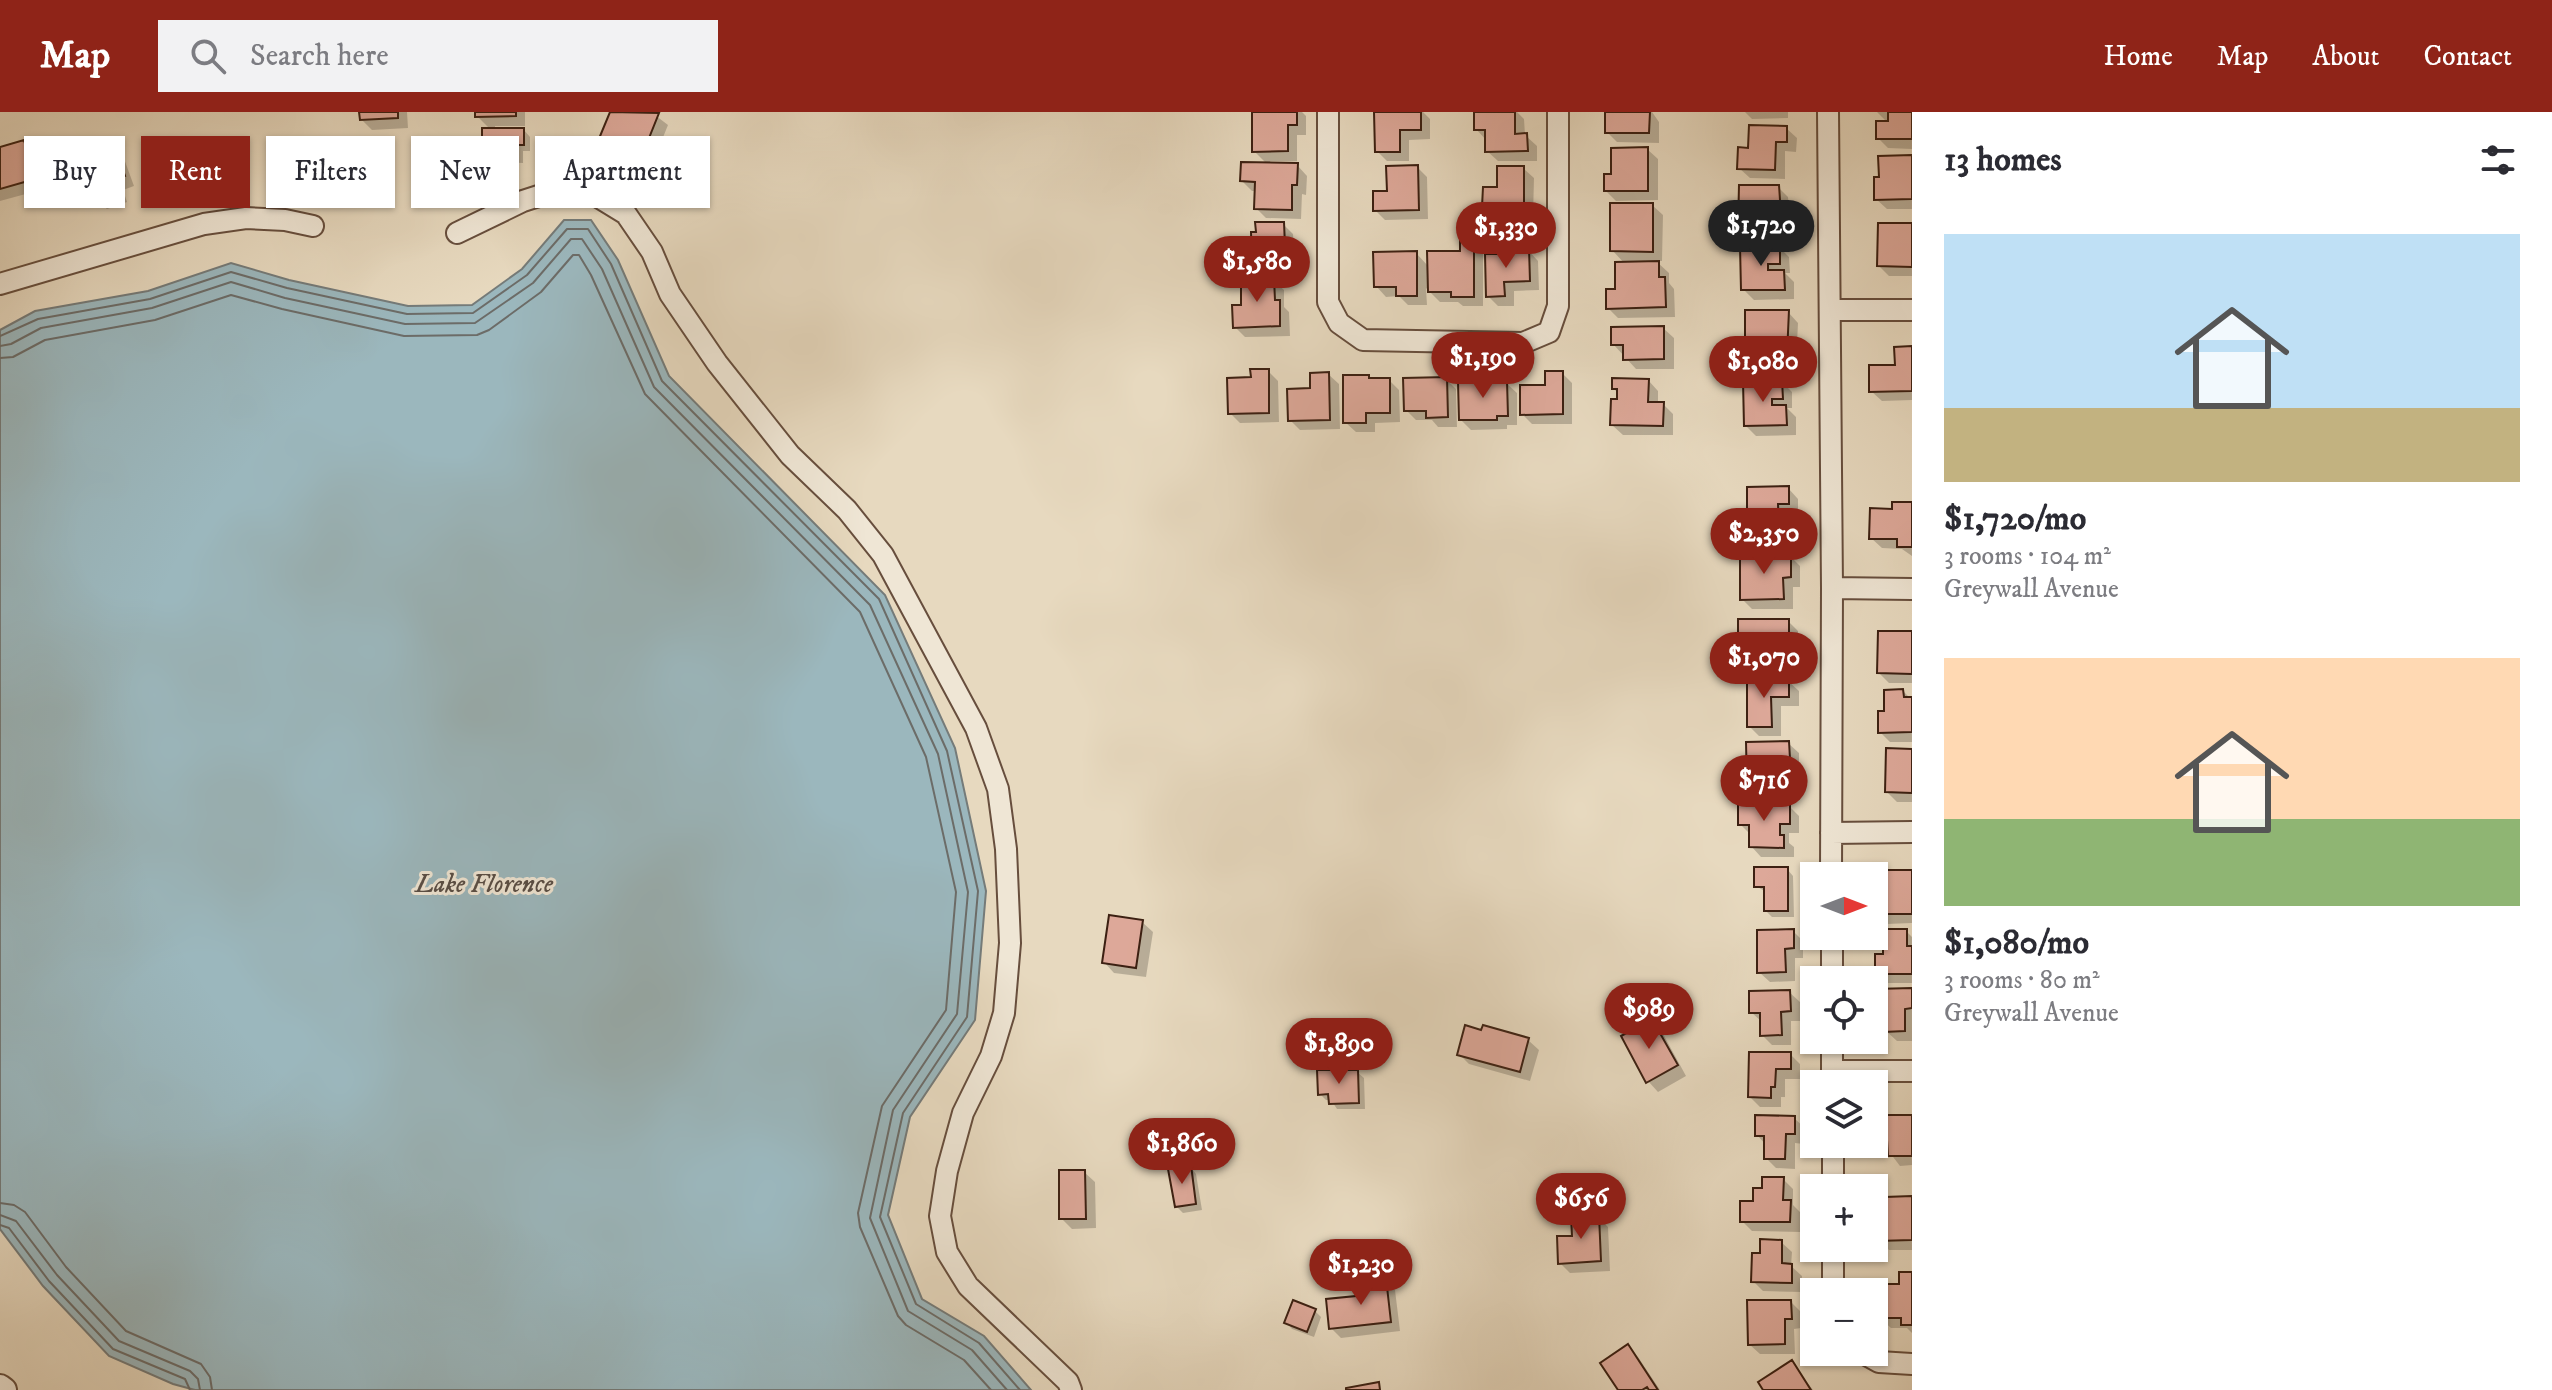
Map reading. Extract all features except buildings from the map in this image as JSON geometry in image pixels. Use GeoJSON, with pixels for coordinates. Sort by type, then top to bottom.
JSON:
{"type":"FeatureCollection","features":[{"type":"Feature","properties":{"kind":"street"},"geometry":{"type":"LineString","coordinates":[[1328,112],[1328,302],[1339,323],[1363,340],[1523,343],[1549,332],[1558,306],[1558,112]]}},
{"type":"Feature","properties":{"kind":"street"},"geometry":{"type":"LineString","coordinates":[[1828,112],[1831,862]]}},
{"type":"Feature","properties":{"kind":"street"},"geometry":{"type":"LineString","coordinates":[[457,233],[523,201],[557,190],[595,195],[626,214],[652,252],[670,294],[717,363],[790,455],[847,510],[883,555],[976,728],[998,789],[1006,849],[1010,943],[1004,1013],[991,1056],[963,1113],[947,1171],[940,1216],[947,1252],[968,1286],[1068,1382],[1071,1390]]}},
{"type":"Feature","properties":{"kind":"street"},"geometry":{"type":"LineString","coordinates":[[0,284],[204,224],[246,218],[285,220],[313,226]]}},
{"type":"Feature","properties":{"kind":"street"},"geometry":{"type":"LineString","coordinates":[[1830,310],[1912,310]]}},
{"type":"Feature","properties":{"kind":"street"},"geometry":{"type":"LineString","coordinates":[[1832,588],[1912,589]]}},
{"type":"Feature","properties":{"kind":"street"},"geometry":{"type":"LineString","coordinates":[[1831,833],[1912,832]]}},
{"type":"Feature","properties":{"kind":"street"},"geometry":{"type":"LineString","coordinates":[[1888,1073],[1912,1071]]}},
{"type":"Feature","properties":{"kind":"street"},"geometry":{"type":"LineString","coordinates":[[1888,1363],[1912,1364]]}},
{"type":"Feature","properties":{"kind":"water","name":"Lake Florence"},"geometry":{"type":"Polygon","coordinates":[[[564,220],[591,220],[618,260],[669,376],[885,595],[955,748],[986,891],[975,1020],[910,1117],[888,1215],[922,1299],[984,1336],[1031,1390],[195,1390],[173,1384],[109,1356],[43,1286],[0,1229],[0,330],[35,311],[148,291],[231,263],[289,280],[408,306],[472,305],[522,269],[564,220]]]}}]}
